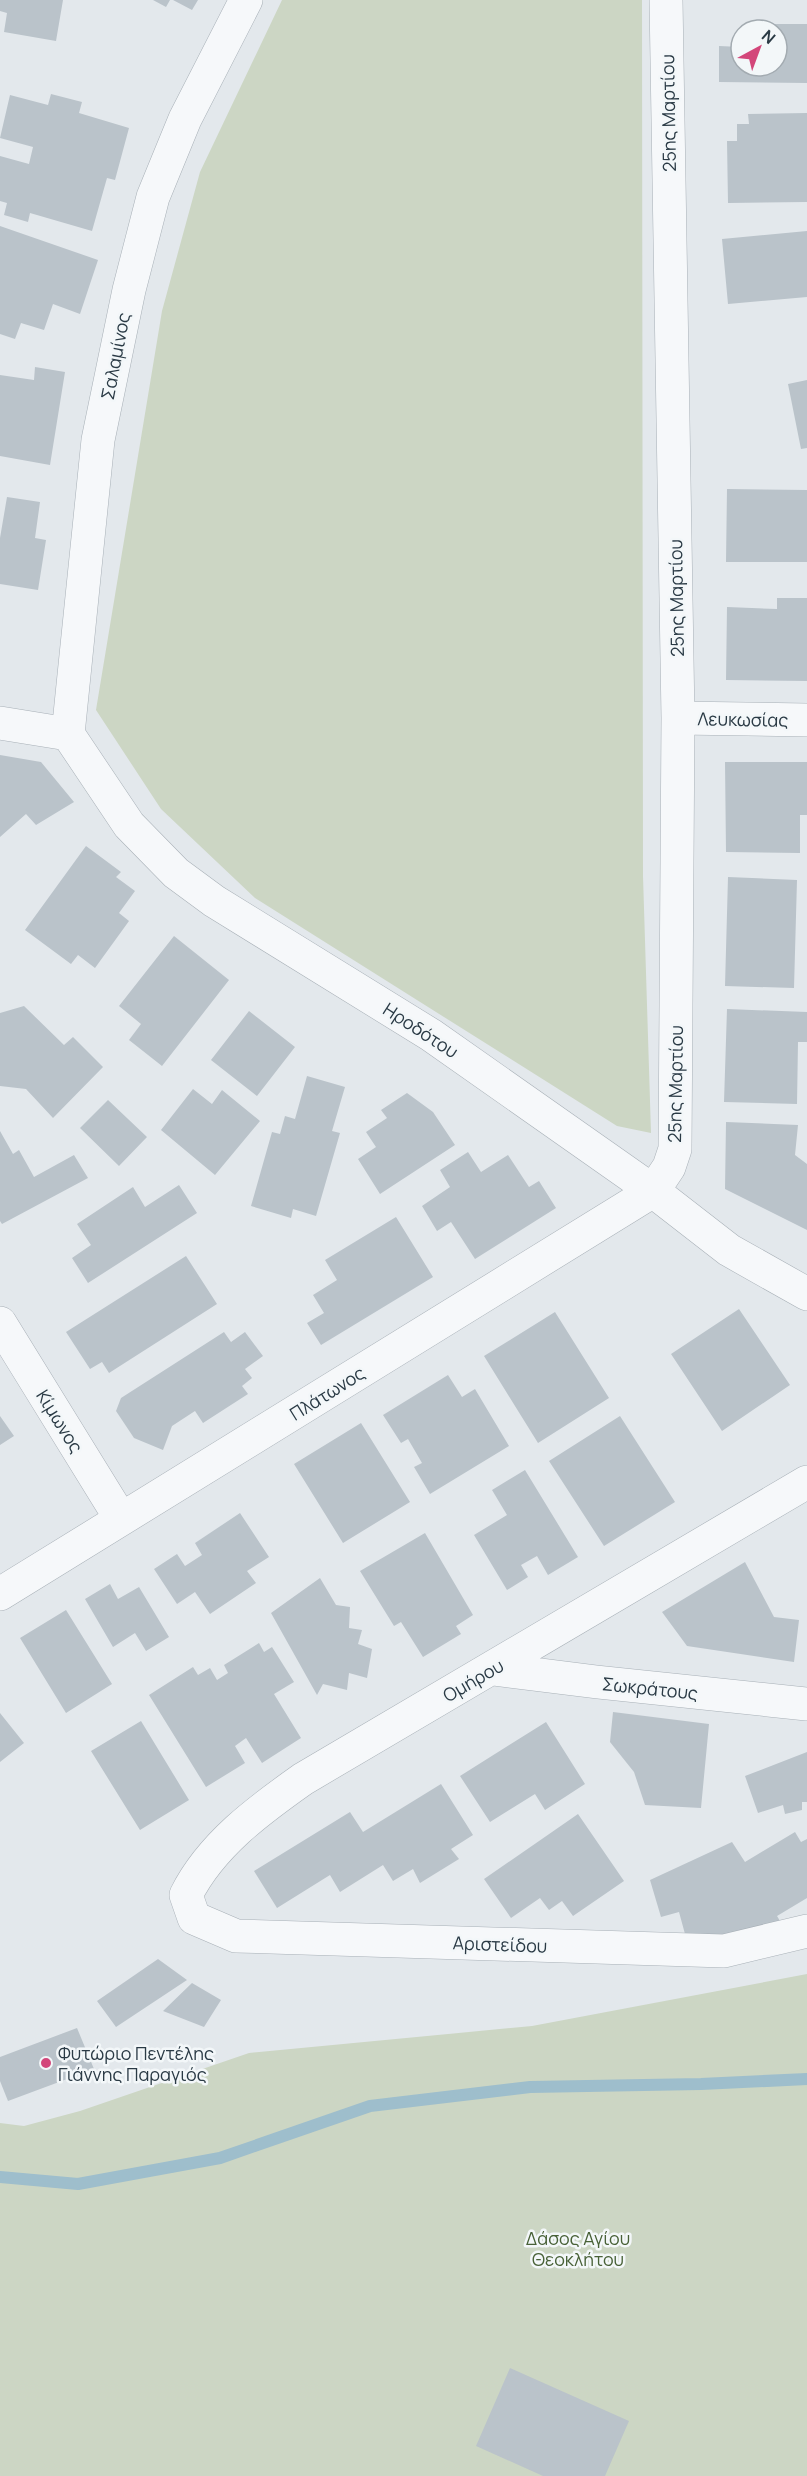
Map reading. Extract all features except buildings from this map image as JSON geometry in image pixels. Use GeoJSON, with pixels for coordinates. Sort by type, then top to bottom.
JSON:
{"type":"FeatureCollection","features":[{"type":"Feature","properties":{"kind":"street","name":"Σαλαμίνος"},"geometry":{"type":"LineString","coordinates":[[68,734],[98,440],[129,290],[153,197],[181,128],[246,0]]}},
{"type":"Feature","properties":{"kind":"street","name":"25ης Μαρτίου"},"geometry":{"type":"LineString","coordinates":[[653,1191],[669,1167],[675,1149],[678,718],[666,0]]}},
{"type":"Feature","properties":{"kind":"street","name":"Λευκωσίας"},"geometry":{"type":"LineString","coordinates":[[678,718],[807,720]]}},
{"type":"Feature","properties":{"kind":"street"},"geometry":{"type":"LineString","coordinates":[[0,723],[68,734]]}},
{"type":"Feature","properties":{"kind":"street","name":"Ηροδότου"},"geometry":{"type":"LineString","coordinates":[[68,734],[129,825],[176,873],[214,901],[431,1035],[653,1191],[729,1250],[807,1293]]}},
{"type":"Feature","properties":{"kind":"street","name":"Πλάτωνος"},"geometry":{"type":"LineString","coordinates":[[0,1594],[653,1191]]}},
{"type":"Feature","properties":{"kind":"street","name":"Κίμωνος"},"geometry":{"type":"LineString","coordinates":[[0,1323],[121,1520]]}},
{"type":"Feature","properties":{"kind":"street","name":"Ομήρου"},"geometry":{"type":"LineString","coordinates":[[194,1918],[186,1895],[196,1875],[261,1808],[303,1779],[494,1669],[807,1482]]}},
{"type":"Feature","properties":{"kind":"street","name":"Σωκράτους"},"geometry":{"type":"LineString","coordinates":[[494,1669],[807,1704]]}},
{"type":"Feature","properties":{"kind":"street","name":"Αριστείδου"},"geometry":{"type":"LineString","coordinates":[[194,1918],[236,1936],[724,1951],[807,1931]]}},
{"type":"Feature","properties":{"kind":"green space"},"geometry":{"type":"Polygon","coordinates":[[[282,0],[642,0],[643,876],[651,1133],[617,1126],[255,898],[161,809],[96,710],[162,311],[200,172],[282,0]]]}},
{"type":"Feature","properties":{"kind":"green space","name":"Δάσος Αγίου Θεοκλήτου"},"geometry":{"type":"Polygon","coordinates":[[[807,1974],[807,2476],[0,2476],[0,2123],[24,2126],[80,2111],[249,2053],[532,2026],[807,1974]]]}},
{"type":"Feature","properties":{"kind":"waterway"},"geometry":{"type":"LineString","coordinates":[[0,2177],[78,2184],[220,2158],[370,2106],[530,2087],[701,2084],[807,2079]]}},
{"type":"Feature","properties":{"kind":"place","name":"Φυτώριο Πεντέλης Γιάννης Παραγιός"},"geometry":{"type":"Point","coordinates":[46,2063]}}]}
